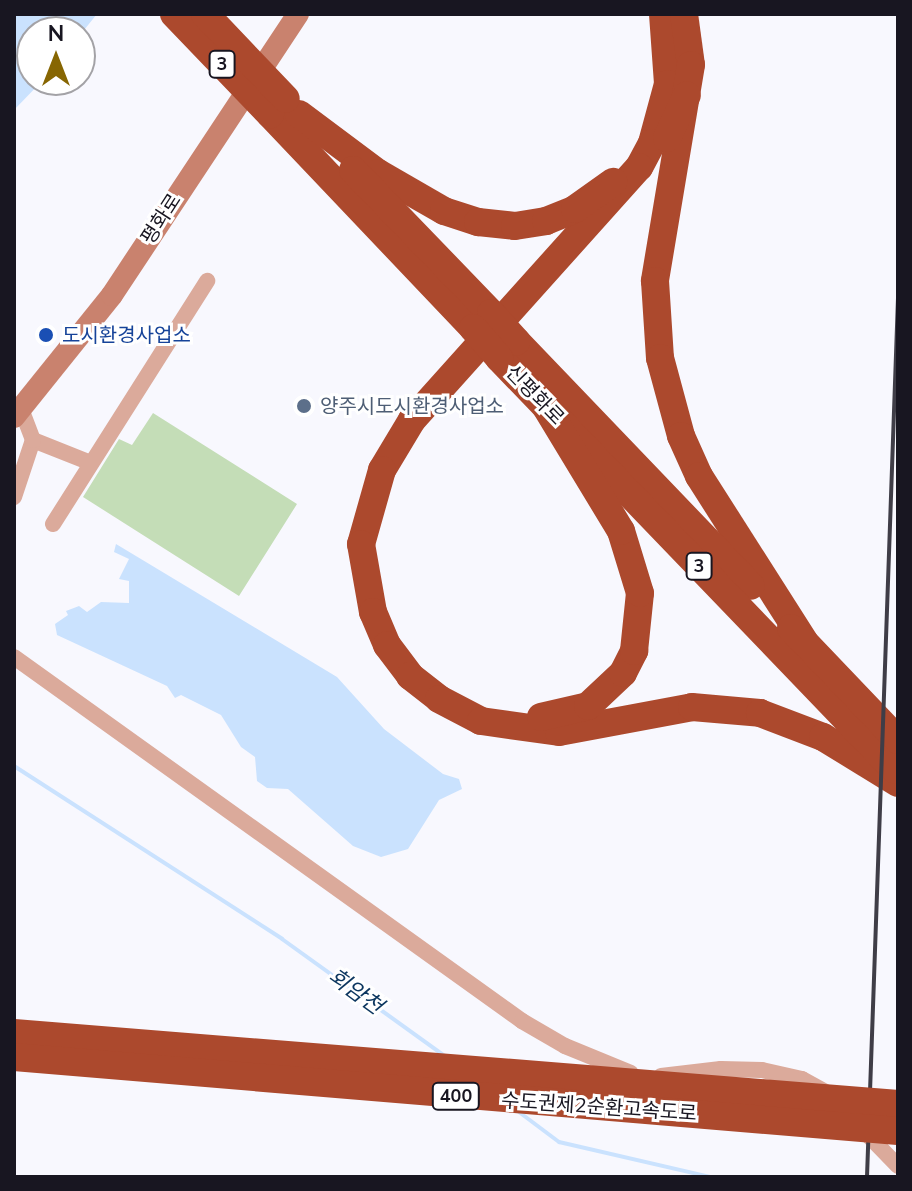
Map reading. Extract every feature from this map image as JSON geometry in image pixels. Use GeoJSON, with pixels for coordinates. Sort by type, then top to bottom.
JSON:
{"type":"FeatureCollection","features":[{"type":"Feature","properties":{"kind":"highway","name":"신평화로"},"geometry":{"type":"LineString","coordinates":[[174,14],[285,109]]}},
{"type":"Feature","properties":{"kind":"highway","name":"신평화로"},"geometry":{"type":"LineString","coordinates":[[205,14],[285,109],[508,349],[804,641],[898,740]]}},
{"type":"Feature","properties":{"kind":"highway"},"geometry":{"type":"LineString","coordinates":[[663,14],[670,61],[660,117],[639,167],[412,420],[382,470],[361,544],[373,612],[387,645],[410,676],[439,699],[481,721],[559,732],[692,707],[760,713],[823,737],[898,783]]}},
{"type":"Feature","properties":{"kind":"highway"},"geometry":{"type":"LineString","coordinates":[[684,14],[691,65],[655,281],[660,358],[681,436],[699,476],[804,641]]}},
{"type":"Feature","properties":{"kind":"highway"},"geometry":{"type":"LineString","coordinates":[[546,407],[621,531],[638,579],[640,623],[623,673],[606,693],[569,713],[518,716],[459,694],[411,655],[397,636],[379,583],[375,550],[381,515],[396,476],[426,425],[639,186],[687,95]]}},
{"type":"Feature","properties":{"kind":"highway"},"geometry":{"type":"LineString","coordinates":[[285,109],[378,173],[444,211],[515,226],[546,221],[605,190],[634,160],[660,117]]}},
{"type":"Feature","properties":{"kind":"highway","name":"신평화로"},"geometry":{"type":"LineString","coordinates":[[508,349],[546,407],[898,773]]}},
{"type":"Feature","properties":{"kind":"highway","name":"수도권제2순환고속도로"},"geometry":{"type":"LineString","coordinates":[[14,1033],[898,1104]]}},
{"type":"Feature","properties":{"kind":"highway","name":"수도권제2순환고속도로"},"geometry":{"type":"LineString","coordinates":[[14,1057],[898,1131]]}},
{"type":"Feature","properties":{"kind":"main road","name":"평화로"},"geometry":{"type":"LineString","coordinates":[[18,413],[112,295],[298,14]]}},
{"type":"Feature","properties":{"kind":"street"},"geometry":{"type":"LineString","coordinates":[[53,524],[207,281]]}},
{"type":"Feature","properties":{"kind":"street"},"geometry":{"type":"LineString","coordinates":[[18,413],[33,440],[91,463]]}},
{"type":"Feature","properties":{"kind":"street"},"geometry":{"type":"LineString","coordinates":[[14,497],[33,440]]}},
{"type":"Feature","properties":{"kind":"street"},"geometry":{"type":"LineString","coordinates":[[14,657],[522,1021],[611,1067],[646,1079],[721,1069],[802,1079],[826,1093],[898,1166]]}},
{"type":"Feature","properties":{"kind":"green space"},"geometry":{"type":"Polygon","coordinates":[[[153,413],[297,504],[239,596],[83,497],[119,439],[132,445],[153,413]]]}},
{"type":"Feature","properties":{"kind":"water"},"geometry":{"type":"Polygon","coordinates":[[[14,14],[97,14],[16,16],[16,96],[28,96],[14,110],[14,14]]]}},
{"type":"Feature","properties":{"kind":"water"},"geometry":{"type":"Polygon","coordinates":[[[116,544],[337,677],[384,729],[443,774],[459,779],[462,789],[439,800],[408,849],[381,857],[353,846],[288,789],[267,788],[257,781],[255,757],[241,747],[221,715],[181,695],[175,698],[167,686],[57,635],[55,624],[68,615],[66,611],[79,606],[87,612],[101,602],[129,603],[129,581],[119,579],[129,559],[114,552],[116,544]]]}},
{"type":"Feature","properties":{"kind":"waterway","name":"회암천"},"geometry":{"type":"LineString","coordinates":[[14,766],[282,939],[445,1056]]}},
{"type":"Feature","properties":{"kind":"waterway","name":"회암천"},"geometry":{"type":"LineString","coordinates":[[519,1112],[559,1142],[711,1177]]}},
{"type":"Feature","properties":{"kind":"railway"},"geometry":{"type":"LineString","coordinates":[[867,1177],[898,298]]}},
{"type":"Feature","properties":{"kind":"place","name":"도시환경사업소"},"geometry":{"type":"Point","coordinates":[46,335]}},
{"type":"Feature","properties":{"kind":"place","name":"양주시도시환경사업소"},"geometry":{"type":"Point","coordinates":[304,406]}}]}
